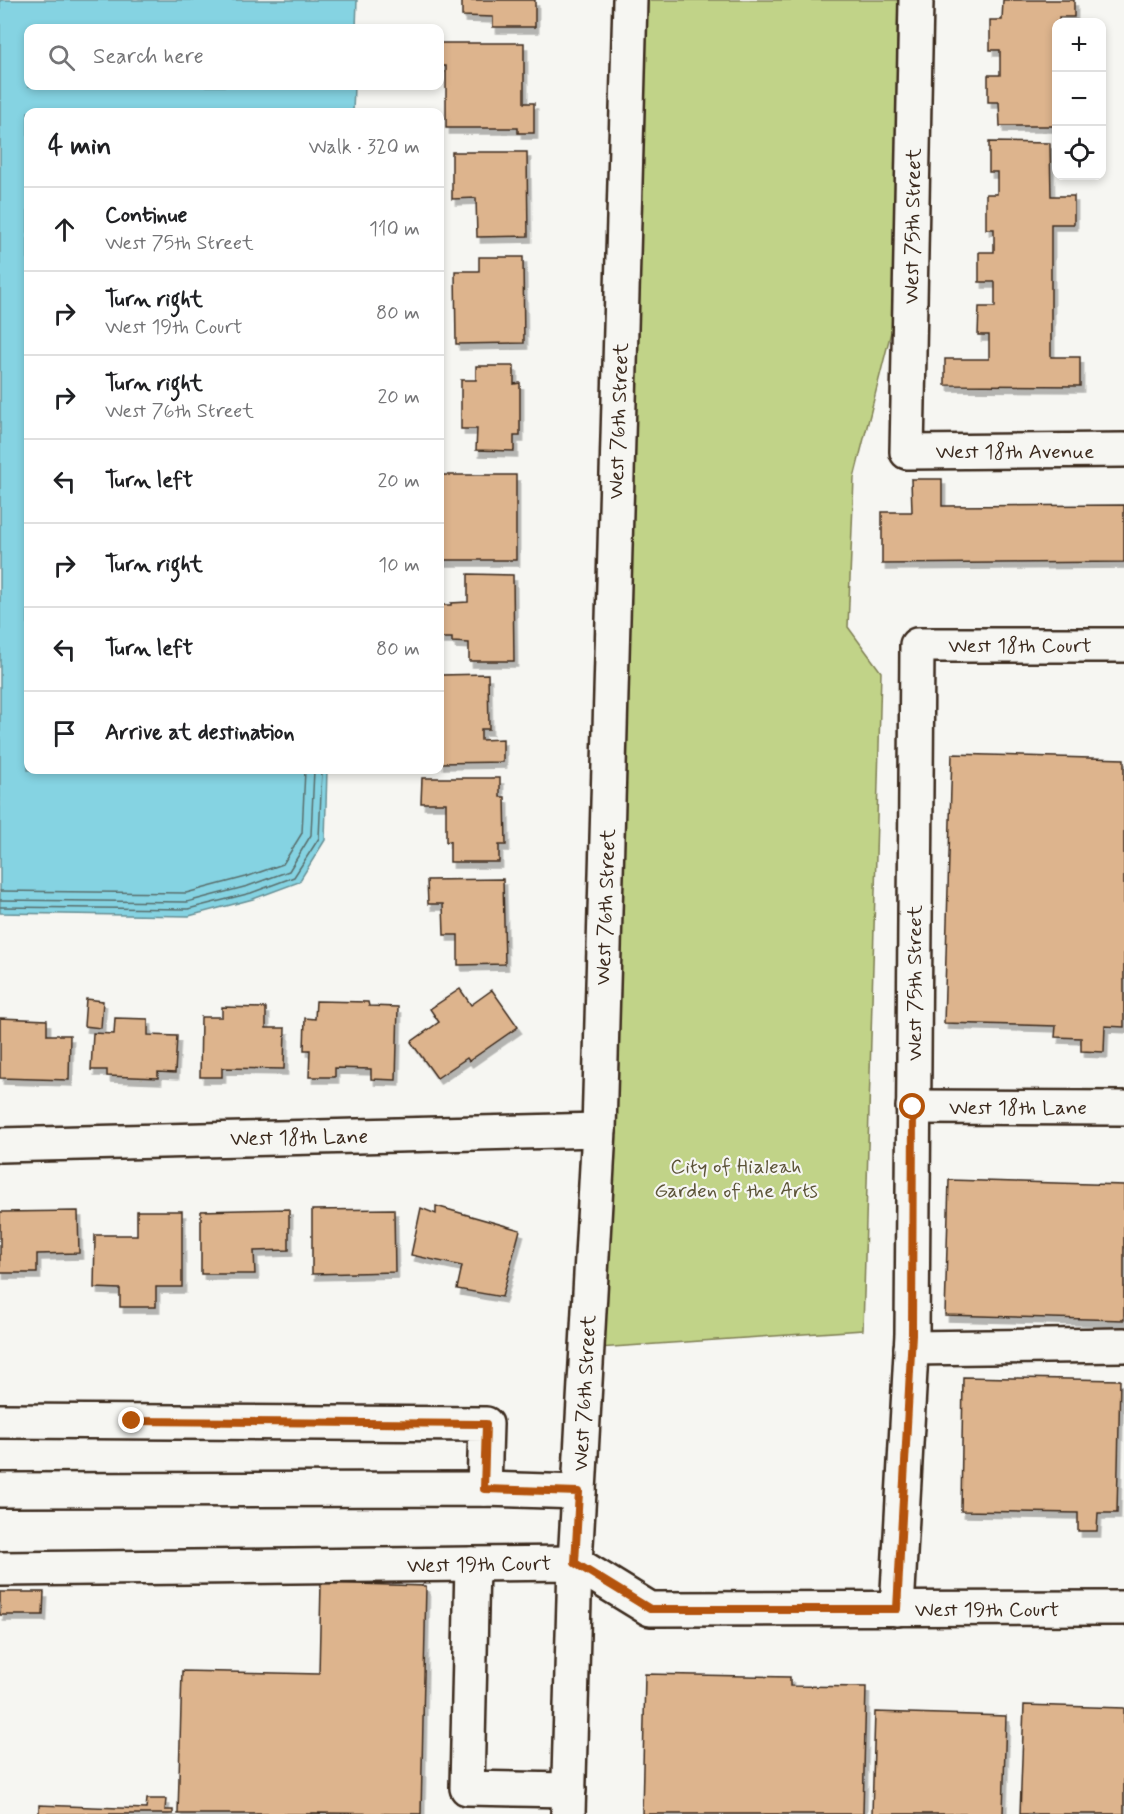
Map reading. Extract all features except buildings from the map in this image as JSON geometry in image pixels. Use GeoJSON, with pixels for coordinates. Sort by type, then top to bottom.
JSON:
{"type":"FeatureCollection","features":[{"type":"Feature","properties":{"kind":"street","name":"West 76th Street"},"geometry":{"type":"LineString","coordinates":[[568,1802],[575,1563],[599,1130],[630,0]]}},
{"type":"Feature","properties":{"kind":"street","name":"West 75th Street"},"geometry":{"type":"LineString","coordinates":[[907,452],[916,0]]}},
{"type":"Feature","properties":{"kind":"street","name":"West 18th Avenue"},"geometry":{"type":"LineString","coordinates":[[907,452],[1124,450]]}},
{"type":"Feature","properties":{"kind":"street","name":"West 75th Street"},"geometry":{"type":"LineString","coordinates":[[897,1609],[911,1348],[917,645]]}},
{"type":"Feature","properties":{"kind":"street","name":"West 18th Court"},"geometry":{"type":"LineString","coordinates":[[917,645],[1124,645]]}},
{"type":"Feature","properties":{"kind":"street","name":"West 18th Lane"},"geometry":{"type":"LineString","coordinates":[[913,1107],[1124,1108]]}},
{"type":"Feature","properties":{"kind":"street","name":"West 18th Lane"},"geometry":{"type":"LineString","coordinates":[[0,1145],[599,1130]]}},
{"type":"Feature","properties":{"kind":"street"},"geometry":{"type":"LineString","coordinates":[[911,1348],[1124,1345]]}},
{"type":"Feature","properties":{"kind":"street"},"geometry":{"type":"LineString","coordinates":[[0,1421],[486,1424],[484,1489]]}},
{"type":"Feature","properties":{"kind":"street"},"geometry":{"type":"LineString","coordinates":[[0,1490],[484,1489],[579,1492]]}},
{"type":"Feature","properties":{"kind":"street","name":"West 19th Court"},"geometry":{"type":"LineString","coordinates":[[0,1569],[575,1563],[650,1609],[1124,1608]]}},
{"type":"Feature","properties":{"kind":"street"},"geometry":{"type":"LineString","coordinates":[[472,1564],[467,1788],[568,1802]]}},
{"type":"Feature","properties":{"kind":"green space","name":"City of Hialeah Garden of the Arts"},"geometry":{"type":"Polygon","coordinates":[[[641,0],[898,0],[893,324],[854,478],[848,627],[881,672],[863,1330],[598,1348],[641,0]]]}},
{"type":"Feature","properties":{"kind":"water"},"geometry":{"type":"Polygon","coordinates":[[[0,0],[357,0],[356,24],[24,24],[24,90],[354,90],[353,108],[24,108],[24,774],[327,774],[325,840],[299,882],[253,899],[189,916],[0,913],[0,0]]]}},
{"type":"Feature","properties":{"kind":"route"},"geometry":{"type":"LineString","coordinates":[[132,1421],[486,1424],[484,1489],[579,1492],[575,1563],[650,1609],[897,1609],[912,1334],[913,1107]]}}]}
